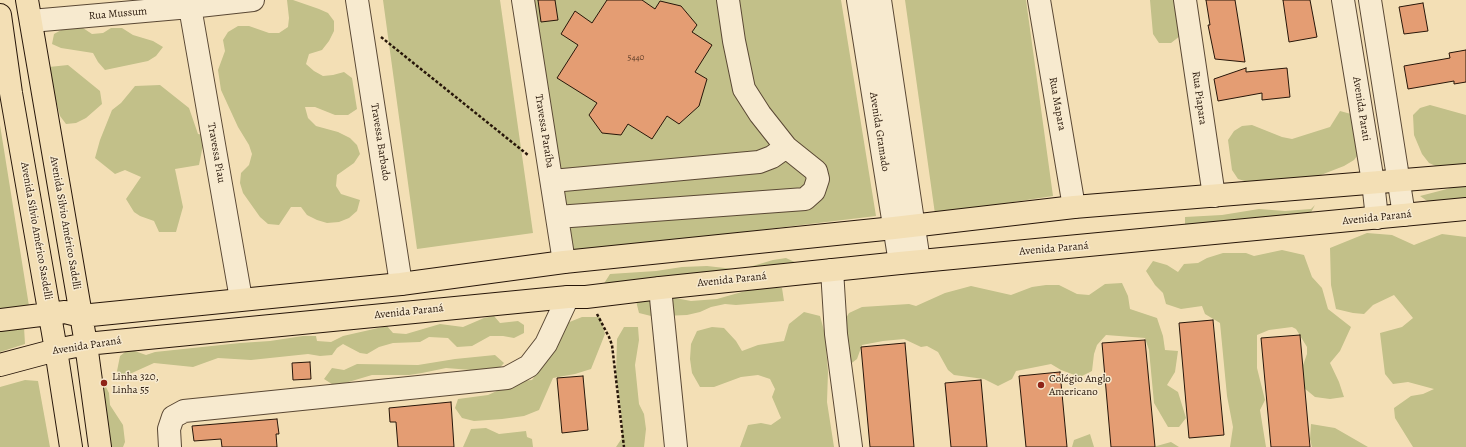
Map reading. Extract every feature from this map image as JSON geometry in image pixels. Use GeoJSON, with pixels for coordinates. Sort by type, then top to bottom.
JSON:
{"type":"FeatureCollection","features":[{"type":"Feature","properties":{"kind":"main road","name":"Avenida Silvio Américo Sadelli"},"geometry":{"type":"LineString","coordinates":[[27,0],[86,344],[100,447]]}},
{"type":"Feature","properties":{"kind":"main road","name":"Avenida Sílvio Américo Sasdelli"},"geometry":{"type":"LineString","coordinates":[[0,15],[6,94],[50,314],[72,447]]}},
{"type":"Feature","properties":{"kind":"main road"},"geometry":{"type":"LineString","coordinates":[[0,320],[65,312],[81,316],[402,284],[564,262],[1074,207],[1466,175]]}},
{"type":"Feature","properties":{"kind":"main road","name":"Avenida Paraná"},"geometry":{"type":"LineString","coordinates":[[0,365],[56,350],[86,344],[577,297],[910,262],[1466,209]]}},
{"type":"Feature","properties":{"kind":"street","name":"Rua Mussum"},"geometry":{"type":"LineString","coordinates":[[31,21],[253,0]]}},
{"type":"Feature","properties":{"kind":"street","name":"Travessa Barbado"},"geometry":{"type":"LineString","coordinates":[[357,0],[402,284]]}},
{"type":"Feature","properties":{"kind":"street","name":"Travessa Paraíba"},"geometry":{"type":"LineString","coordinates":[[523,0],[564,262]]}},
{"type":"Feature","properties":{"kind":"street"},"geometry":{"type":"LineString","coordinates":[[557,217],[806,198],[814,191],[818,179],[816,171],[786,147],[760,114],[744,89],[734,41],[728,0]]}},
{"type":"Feature","properties":{"kind":"street","name":"Avenida Gramado"},"geometry":{"type":"LineString","coordinates":[[858,0],[910,262]]}},
{"type":"Feature","properties":{"kind":"street","name":"Avenida Gramado"},"geometry":{"type":"LineString","coordinates":[[880,0],[904,226]]}},
{"type":"Feature","properties":{"kind":"street","name":"Rua Mapara"},"geometry":{"type":"LineString","coordinates":[[1039,0],[1074,207]]}},
{"type":"Feature","properties":{"kind":"street","name":"Rua Piapara"},"geometry":{"type":"LineString","coordinates":[[1185,0],[1214,196]]}},
{"type":"Feature","properties":{"kind":"street","name":"Avenida Parati"},"geometry":{"type":"LineString","coordinates":[[1343,0],[1373,182],[1377,218]]}},
{"type":"Feature","properties":{"kind":"street"},"geometry":{"type":"LineString","coordinates":[[1370,0],[1404,215]]}},
{"type":"Feature","properties":{"kind":"street","name":"Travessa Piau"},"geometry":{"type":"LineString","coordinates":[[190,7],[241,300]]}},
{"type":"Feature","properties":{"kind":"street"},"geometry":{"type":"LineString","coordinates":[[551,177],[760,162],[772,157],[786,147]]}},
{"type":"Feature","properties":{"kind":"street"},"geometry":{"type":"LineString","coordinates":[[832,270],[836,334],[851,447]]}},
{"type":"Feature","properties":{"kind":"street"},"geometry":{"type":"LineString","coordinates":[[660,288],[676,447]]}},
{"type":"Feature","properties":{"kind":"street"},"geometry":{"type":"LineString","coordinates":[[170,447],[169,429],[173,417],[184,411],[507,378],[529,366],[546,344],[577,297]]}},
{"type":"Feature","properties":{"kind":"path"},"geometry":{"type":"LineString","coordinates":[[361,21],[551,177]]}},
{"type":"Feature","properties":{"kind":"path"},"geometry":{"type":"LineString","coordinates":[[577,297],[605,327],[612,345],[624,447]]}},
{"type":"Feature","properties":{"kind":"shaded area"},"geometry":{"type":"Polygon","coordinates":[[[287,0],[293,0],[328,13],[334,21],[334,31],[329,41],[322,50],[309,54],[306,64],[323,76],[344,72],[352,78],[357,109],[348,115],[335,115],[315,107],[305,107],[308,118],[316,126],[338,132],[350,138],[357,145],[360,154],[354,163],[337,175],[336,186],[341,194],[360,200],[357,211],[349,218],[339,222],[327,223],[317,220],[307,215],[301,207],[291,207],[279,225],[268,224],[260,217],[243,193],[240,183],[241,173],[249,165],[252,154],[249,145],[238,127],[221,90],[218,70],[225,51],[223,40],[228,32],[238,26],[249,26],[269,33],[279,33],[288,27],[289,18],[287,0]]]}},
{"type":"Feature","properties":{"kind":"shaded area"},"geometry":{"type":"Polygon","coordinates":[[[383,0],[500,0],[533,233],[417,249],[383,0]]]}},
{"type":"Feature","properties":{"kind":"shaded area"},"geometry":{"type":"Polygon","coordinates":[[[533,0],[841,0],[876,216],[570,253],[533,0]]]}},
{"type":"Feature","properties":{"kind":"shaded area"},"geometry":{"type":"Polygon","coordinates":[[[905,0],[1026,0],[1053,196],[935,214],[905,0]]]}},
{"type":"Feature","properties":{"kind":"shaded area"},"geometry":{"type":"Polygon","coordinates":[[[1150,0],[1175,0],[1180,36],[1171,43],[1159,43],[1153,34],[1150,0]]]}},
{"type":"Feature","properties":{"kind":"shaded area"},"geometry":{"type":"Polygon","coordinates":[[[73,27],[83,28],[92,34],[103,33],[111,28],[122,28],[133,35],[153,41],[163,47],[156,56],[148,61],[105,70],[93,53],[61,48],[52,44],[54,34],[63,29],[73,27]]]}},
{"type":"Feature","properties":{"kind":"shaded area"},"geometry":{"type":"Polygon","coordinates":[[[68,65],[100,91],[102,104],[86,118],[76,123],[66,124],[60,116],[48,77],[49,67],[68,65]]]}},
{"type":"Feature","properties":{"kind":"shaded area"},"geometry":{"type":"Polygon","coordinates":[[[160,85],[189,108],[198,134],[205,135],[199,165],[175,169],[183,207],[176,232],[159,232],[154,221],[134,212],[126,199],[141,177],[125,170],[115,174],[95,158],[100,140],[112,110],[121,103],[135,86],[160,85]]]}},
{"type":"Feature","properties":{"kind":"shaded area"},"geometry":{"type":"Polygon","coordinates":[[[1430,105],[1466,115],[1466,168],[1438,167],[1429,163],[1422,154],[1414,135],[1413,115],[1420,108],[1430,105]]]}},
{"type":"Feature","properties":{"kind":"shaded area"},"geometry":{"type":"Polygon","coordinates":[[[1340,111],[1351,114],[1361,151],[1354,160],[1344,166],[1313,178],[1248,182],[1238,179],[1232,170],[1228,140],[1234,131],[1242,126],[1252,125],[1282,137],[1292,139],[1330,127],[1340,111]]]}},
{"type":"Feature","properties":{"kind":"shaded area"},"geometry":{"type":"Polygon","coordinates":[[[0,125],[29,306],[0,310],[0,125]]]}},
{"type":"Feature","properties":{"kind":"shaded area"},"geometry":{"type":"Polygon","coordinates":[[[1466,182],[1466,197],[1430,203],[1420,196],[1447,189],[1466,182]]]}},
{"type":"Feature","properties":{"kind":"shaded area"},"geometry":{"type":"Polygon","coordinates":[[[1315,205],[1309,216],[1185,230],[1185,217],[1222,215],[1259,209],[1285,211],[1311,209],[1315,205]]]}},
{"type":"Feature","properties":{"kind":"shaded area"},"geometry":{"type":"Polygon","coordinates":[[[1367,233],[1392,235],[1414,245],[1442,234],[1466,237],[1466,447],[1413,447],[1395,418],[1394,408],[1411,396],[1423,394],[1434,389],[1408,382],[1393,384],[1385,374],[1380,333],[1402,327],[1413,318],[1394,295],[1373,305],[1364,314],[1336,309],[1331,285],[1330,248],[1367,233]]]}},
{"type":"Feature","properties":{"kind":"shaded area"},"geometry":{"type":"Polygon","coordinates":[[[1282,250],[1304,255],[1312,277],[1322,288],[1328,309],[1351,327],[1340,351],[1330,363],[1344,397],[1330,399],[1315,397],[1304,388],[1302,368],[1307,354],[1307,347],[1296,329],[1292,327],[1269,330],[1257,335],[1257,368],[1265,400],[1260,410],[1266,447],[1230,447],[1233,427],[1227,396],[1220,323],[1205,314],[1202,306],[1181,309],[1166,304],[1163,293],[1155,285],[1146,271],[1153,261],[1167,265],[1178,272],[1184,264],[1198,263],[1207,258],[1223,253],[1246,253],[1254,256],[1282,250]]]}},
{"type":"Feature","properties":{"kind":"shaded area"},"geometry":{"type":"Polygon","coordinates":[[[786,258],[799,264],[603,285],[610,274],[656,271],[682,267],[707,266],[734,269],[746,268],[773,260],[786,258]]]}},
{"type":"Feature","properties":{"kind":"shaded area"},"geometry":{"type":"Polygon","coordinates":[[[1122,283],[1128,296],[1130,309],[1157,318],[1163,336],[1165,350],[1178,351],[1175,372],[1167,385],[1178,392],[1186,418],[1179,427],[1168,427],[1154,403],[1149,350],[1145,338],[1106,335],[1097,345],[1094,354],[1092,371],[1080,377],[1061,370],[1051,364],[1016,371],[1012,379],[998,386],[984,379],[954,375],[948,370],[938,352],[927,346],[921,347],[904,339],[862,345],[857,359],[849,365],[842,325],[849,313],[862,307],[909,304],[916,306],[945,293],[971,286],[1011,295],[1032,287],[1059,285],[1077,294],[1089,295],[1105,284],[1122,283]]]}},
{"type":"Feature","properties":{"kind":"shaded area"},"geometry":{"type":"Polygon","coordinates":[[[756,288],[782,288],[784,301],[736,305],[725,304],[687,315],[651,316],[639,313],[636,301],[665,296],[691,301],[717,299],[756,288]]]}},
{"type":"Feature","properties":{"kind":"shaded area"},"geometry":{"type":"Polygon","coordinates":[[[804,312],[820,316],[825,334],[828,372],[827,402],[834,447],[740,447],[748,425],[761,423],[771,425],[781,418],[772,397],[775,389],[770,379],[758,375],[741,377],[714,387],[700,387],[692,373],[690,359],[691,344],[697,331],[712,327],[724,328],[736,341],[742,351],[758,345],[784,341],[789,324],[804,312]]]}},
{"type":"Feature","properties":{"kind":"shaded area"},"geometry":{"type":"Polygon","coordinates":[[[494,316],[500,323],[518,321],[524,325],[524,333],[514,338],[490,336],[472,346],[457,347],[448,338],[429,337],[420,342],[393,343],[379,347],[367,354],[360,353],[343,344],[337,348],[332,355],[320,356],[308,354],[251,360],[218,358],[193,367],[154,363],[123,377],[117,371],[120,356],[129,349],[146,355],[155,352],[270,341],[303,336],[316,336],[317,341],[331,342],[343,336],[387,326],[393,333],[406,334],[440,324],[463,327],[484,318],[494,316]]]}},
{"type":"Feature","properties":{"kind":"shaded area"},"geometry":{"type":"Polygon","coordinates":[[[582,317],[600,317],[605,334],[591,369],[553,378],[539,410],[524,416],[474,421],[462,418],[455,408],[458,399],[488,395],[511,382],[532,380],[549,356],[562,325],[582,317]]]}},
{"type":"Feature","properties":{"kind":"shaded area"},"geometry":{"type":"Polygon","coordinates":[[[24,327],[25,344],[0,352],[0,330],[24,327]]]}},
{"type":"Feature","properties":{"kind":"shaded area"},"geometry":{"type":"Polygon","coordinates":[[[624,327],[638,327],[639,340],[635,365],[639,404],[644,414],[646,429],[644,447],[616,447],[622,438],[622,421],[616,376],[617,339],[624,327]]]}},
{"type":"Feature","properties":{"kind":"shaded area"},"geometry":{"type":"Polygon","coordinates":[[[495,355],[504,363],[496,372],[446,368],[409,375],[372,375],[335,386],[324,379],[332,368],[344,370],[357,364],[418,365],[495,355]]]}},
{"type":"Feature","properties":{"kind":"shaded area"},"geometry":{"type":"Polygon","coordinates":[[[25,380],[38,381],[50,447],[0,447],[0,387],[25,380]]]}},
{"type":"Feature","properties":{"kind":"shaded area"},"geometry":{"type":"Polygon","coordinates":[[[104,383],[109,393],[110,405],[123,425],[125,442],[123,447],[107,447],[98,391],[104,383]]]}},
{"type":"Feature","properties":{"kind":"shaded area"},"geometry":{"type":"Polygon","coordinates":[[[1311,424],[1335,428],[1368,447],[1312,447],[1310,439],[1311,424]]]}},
{"type":"Feature","properties":{"kind":"shaded area"},"geometry":{"type":"Polygon","coordinates":[[[486,428],[499,434],[526,431],[527,437],[532,439],[533,447],[463,447],[471,429],[486,428]]]}},
{"type":"Feature","properties":{"kind":"shaded area"},"geometry":{"type":"Polygon","coordinates":[[[1090,434],[1094,447],[1072,447],[1074,440],[1090,434]]]}},
{"type":"Feature","properties":{"kind":"shaded area"},"geometry":{"type":"Polygon","coordinates":[[[1171,442],[1179,447],[1153,447],[1171,442]]]}},
{"type":"Feature","properties":{"kind":"building"},"geometry":{"type":"Polygon","coordinates":[[[538,0],[555,0],[558,20],[541,22],[538,0]]]}},
{"type":"Feature","properties":{"kind":"building"},"geometry":{"type":"Polygon","coordinates":[[[607,0],[642,0],[655,9],[660,1],[681,6],[697,25],[692,32],[712,45],[695,72],[707,79],[699,106],[679,124],[667,116],[652,139],[628,124],[621,135],[602,133],[589,115],[597,103],[557,78],[578,45],[561,34],[575,11],[592,23],[607,0]]]}},
{"type":"Feature","properties":{"kind":"building"},"geometry":{"type":"Polygon","coordinates":[[[1206,0],[1235,0],[1245,62],[1215,59],[1208,25],[1210,25],[1206,0]]]}},
{"type":"Feature","properties":{"kind":"building"},"geometry":{"type":"Polygon","coordinates":[[[1283,0],[1310,0],[1317,37],[1289,42],[1283,0]]]}},
{"type":"Feature","properties":{"kind":"building"},"geometry":{"type":"Polygon","coordinates":[[[1423,3],[1428,31],[1404,34],[1399,7],[1423,3]]]}},
{"type":"Feature","properties":{"kind":"building"},"geometry":{"type":"Polygon","coordinates":[[[1466,50],[1466,82],[1454,84],[1454,81],[1408,89],[1404,66],[1450,58],[1449,53],[1466,50]]]}},
{"type":"Feature","properties":{"kind":"building"},"geometry":{"type":"Polygon","coordinates":[[[1246,68],[1246,72],[1287,68],[1290,97],[1262,100],[1262,93],[1218,101],[1214,79],[1246,68]]]}},
{"type":"Feature","properties":{"kind":"building"},"geometry":{"type":"Polygon","coordinates":[[[1213,320],[1224,435],[1189,438],[1179,323],[1213,320]]]}},
{"type":"Feature","properties":{"kind":"building"},"geometry":{"type":"Polygon","coordinates":[[[1300,335],[1310,447],[1271,447],[1261,338],[1300,335]]]}},
{"type":"Feature","properties":{"kind":"building"},"geometry":{"type":"Polygon","coordinates":[[[1145,340],[1155,447],[1111,447],[1102,343],[1145,340]]]}},
{"type":"Feature","properties":{"kind":"building"},"geometry":{"type":"Polygon","coordinates":[[[905,343],[914,447],[870,447],[861,347],[905,343]]]}},
{"type":"Feature","properties":{"kind":"building"},"geometry":{"type":"Polygon","coordinates":[[[310,362],[311,379],[293,380],[292,363],[310,362]]]}},
{"type":"Feature","properties":{"kind":"building"},"geometry":{"type":"Polygon","coordinates":[[[1060,372],[1067,447],[1026,447],[1019,376],[1060,372]]]}},
{"type":"Feature","properties":{"kind":"building"},"geometry":{"type":"Polygon","coordinates":[[[583,376],[588,430],[562,433],[557,378],[583,376]]]}},
{"type":"Feature","properties":{"kind":"building"},"geometry":{"type":"Polygon","coordinates":[[[981,380],[987,447],[951,447],[945,383],[981,380]]]}},
{"type":"Feature","properties":{"kind":"building"},"geometry":{"type":"Polygon","coordinates":[[[451,402],[454,447],[398,447],[396,422],[390,422],[389,408],[451,402]]]}},
{"type":"Feature","properties":{"kind":"building"},"geometry":{"type":"Polygon","coordinates":[[[277,419],[279,434],[276,434],[277,447],[222,447],[221,439],[194,441],[192,426],[277,419]]]}},
{"type":"Feature","properties":{"kind":"place","name":"Linha 320, Linha 55"},"geometry":{"type":"Point","coordinates":[104,383]}},
{"type":"Feature","properties":{"kind":"place","name":"Colégio Anglo Americano"},"geometry":{"type":"Point","coordinates":[1041,385]}}]}
